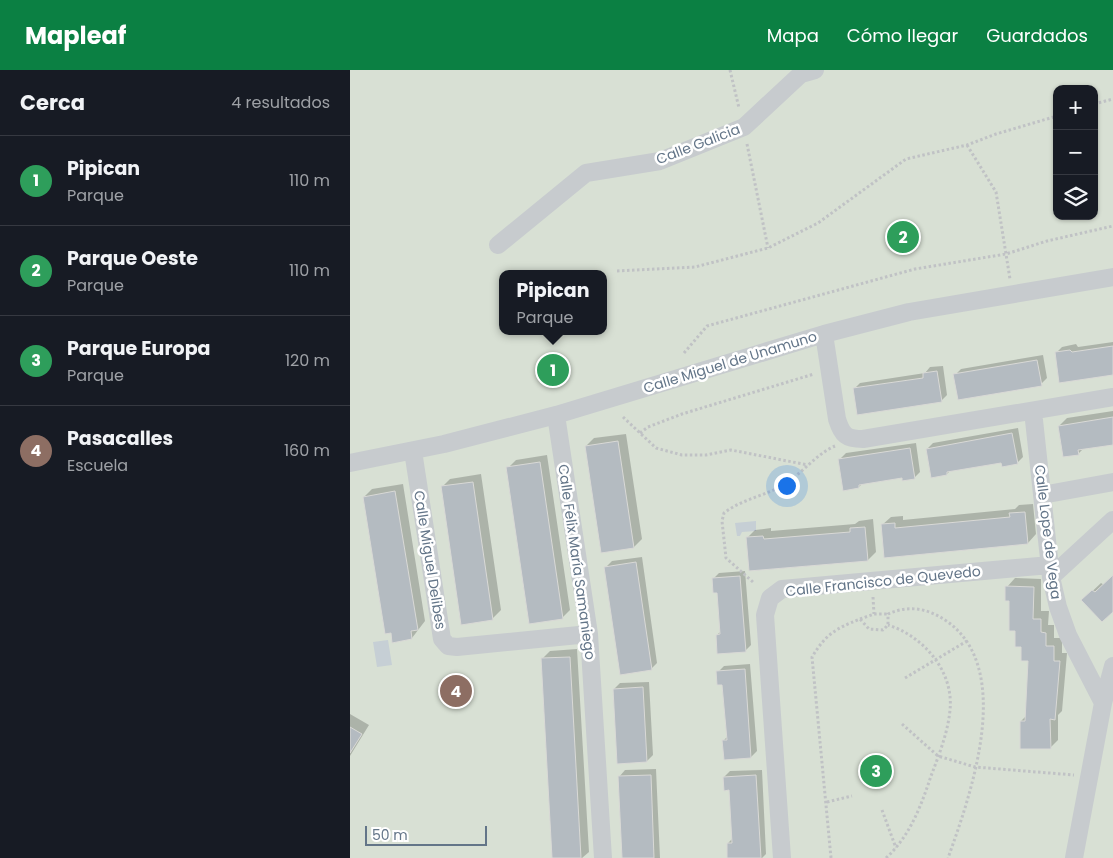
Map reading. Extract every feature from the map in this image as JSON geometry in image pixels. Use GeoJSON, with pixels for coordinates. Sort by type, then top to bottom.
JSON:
{"type":"FeatureCollection","features":[{"type":"Feature","properties":{"kind":"street","name":"Calle Galicia"},"geometry":{"type":"LineString","coordinates":[[498,246],[586,173],[660,160],[744,128],[802,74],[815,70]]}},
{"type":"Feature","properties":{"kind":"street","name":"Calle Miguel de Unamuno"},"geometry":{"type":"LineString","coordinates":[[350,463],[413,451],[556,415],[824,334],[909,312],[1113,277]]}},
{"type":"Feature","properties":{"kind":"street"},"geometry":{"type":"LineString","coordinates":[[824,334],[841,432],[849,439],[863,439],[1113,397]]}},
{"type":"Feature","properties":{"kind":"street","name":"Calle Lope de Vega"},"geometry":{"type":"LineString","coordinates":[[1033,410],[1051,571],[1058,607],[1068,635],[1103,703]]}},
{"type":"Feature","properties":{"kind":"street","name":"Calle Félix María Samaniego"},"geometry":{"type":"LineString","coordinates":[[556,415],[589,634],[603,858]]}},
{"type":"Feature","properties":{"kind":"street","name":"Calle Miguel Delibes"},"geometry":{"type":"LineString","coordinates":[[413,451],[442,639],[448,646],[457,647],[589,634]]}},
{"type":"Feature","properties":{"kind":"street"},"geometry":{"type":"LineString","coordinates":[[1042,495],[1113,482]]}},
{"type":"Feature","properties":{"kind":"street"},"geometry":{"type":"LineString","coordinates":[[1051,571],[1113,520]]}},
{"type":"Feature","properties":{"kind":"street","name":"Calle Francisco de Quevedo"},"geometry":{"type":"LineString","coordinates":[[782,858],[765,615],[770,598],[782,589],[1051,571]]}},
{"type":"Feature","properties":{"kind":"street"},"geometry":{"type":"LineString","coordinates":[[1074,858],[1103,703],[1113,666]]}},
{"type":"Feature","properties":{"kind":"path"},"geometry":{"type":"LineString","coordinates":[[730,70],[744,128],[768,248]]}},
{"type":"Feature","properties":{"kind":"path"},"geometry":{"type":"LineString","coordinates":[[1098,103],[1113,99]]}},
{"type":"Feature","properties":{"kind":"path"},"geometry":{"type":"LineString","coordinates":[[617,271],[695,267],[768,248],[818,223],[906,159],[967,145],[996,134],[1053,117]]}},
{"type":"Feature","properties":{"kind":"path"},"geometry":{"type":"LineString","coordinates":[[967,145],[996,192],[1012,294]]}},
{"type":"Feature","properties":{"kind":"path"},"geometry":{"type":"LineString","coordinates":[[684,353],[706,326],[915,269],[1006,254],[1047,241],[1113,226]]}},
{"type":"Feature","properties":{"kind":"path"},"geometry":{"type":"LineString","coordinates":[[640,433],[648,427],[682,414],[829,368]]}},
{"type":"Feature","properties":{"kind":"path"},"geometry":{"type":"LineString","coordinates":[[623,417],[656,448],[682,455],[706,455],[731,450],[808,465]]}},
{"type":"Feature","properties":{"kind":"path"},"geometry":{"type":"LineString","coordinates":[[753,582],[726,558],[722,521],[724,512],[733,506],[782,485],[818,459],[822,452],[849,439]]}},
{"type":"Feature","properties":{"kind":"path"},"geometry":{"type":"LineString","coordinates":[[832,858],[812,657],[824,639],[837,629],[874,614],[888,614],[908,607],[924,609],[958,629],[967,641],[980,672],[983,704],[982,726],[975,767],[948,858]]}},
{"type":"Feature","properties":{"kind":"path"},"geometry":{"type":"LineString","coordinates":[[860,619],[869,629],[883,630],[888,625],[888,614]]}},
{"type":"Feature","properties":{"kind":"path"},"geometry":{"type":"LineString","coordinates":[[886,858],[907,834],[921,806],[938,756],[950,709],[944,674],[935,659],[916,637],[888,625]]}},
{"type":"Feature","properties":{"kind":"path"},"geometry":{"type":"LineString","coordinates":[[905,678],[967,641]]}},
{"type":"Feature","properties":{"kind":"path"},"geometry":{"type":"LineString","coordinates":[[902,724],[938,756],[975,767],[1090,776]]}},
{"type":"Feature","properties":{"kind":"path"},"geometry":{"type":"LineString","coordinates":[[827,802],[852,796]]}},
{"type":"Feature","properties":{"kind":"path"},"geometry":{"type":"LineString","coordinates":[[882,810],[896,848]]}},
{"type":"Feature","properties":{"kind":"shaded area"},"geometry":{"type":"Polygon","coordinates":[[[350,70],[1113,70],[1113,858],[350,858],[350,70]]]}},
{"type":"Feature","properties":{"kind":"shaded area"},"geometry":{"type":"Polygon","coordinates":[[[756,521],[756,531],[742,532],[740,536],[737,536],[735,523],[756,521]]]}},
{"type":"Feature","properties":{"kind":"shaded area"},"geometry":{"type":"Polygon","coordinates":[[[388,640],[392,665],[377,667],[373,642],[388,640]]]}},
{"type":"Feature","properties":{"kind":"building"},"geometry":{"type":"Polygon","coordinates":[[[1113,346],[1113,375],[1059,383],[1055,352],[1070,350],[1072,352],[1113,346]]]}},
{"type":"Feature","properties":{"kind":"building"},"geometry":{"type":"Polygon","coordinates":[[[1037,360],[1042,386],[958,400],[953,374],[1037,360]]]}},
{"type":"Feature","properties":{"kind":"building"},"geometry":{"type":"Polygon","coordinates":[[[937,371],[942,402],[857,415],[853,388],[923,378],[923,373],[937,371]]]}},
{"type":"Feature","properties":{"kind":"building"},"geometry":{"type":"Polygon","coordinates":[[[1113,417],[1113,445],[1078,450],[1079,455],[1063,457],[1058,426],[1113,417]]]}},
{"type":"Feature","properties":{"kind":"building"},"geometry":{"type":"Polygon","coordinates":[[[1012,433],[1018,464],[1002,467],[1001,463],[947,472],[947,475],[931,478],[926,449],[1012,433]]]}},
{"type":"Feature","properties":{"kind":"building"},"geometry":{"type":"Polygon","coordinates":[[[618,441],[634,548],[601,553],[585,446],[618,441]]]}},
{"type":"Feature","properties":{"kind":"building"},"geometry":{"type":"Polygon","coordinates":[[[910,448],[915,479],[902,481],[902,478],[859,485],[859,488],[843,491],[838,459],[910,448]]]}},
{"type":"Feature","properties":{"kind":"building"},"geometry":{"type":"Polygon","coordinates":[[[540,462],[563,619],[529,624],[506,467],[540,462]]]}},
{"type":"Feature","properties":{"kind":"building"},"geometry":{"type":"Polygon","coordinates":[[[473,482],[493,620],[461,625],[441,486],[473,482]]]}},
{"type":"Feature","properties":{"kind":"building"},"geometry":{"type":"Polygon","coordinates":[[[395,491],[418,630],[411,631],[412,639],[392,643],[391,633],[385,634],[363,497],[395,491]]]}},
{"type":"Feature","properties":{"kind":"building"},"geometry":{"type":"Polygon","coordinates":[[[1025,512],[1028,544],[884,558],[881,524],[895,523],[895,528],[1010,517],[1009,513],[1025,512]]]}},
{"type":"Feature","properties":{"kind":"building"},"geometry":{"type":"Polygon","coordinates":[[[865,527],[868,561],[749,571],[746,537],[763,536],[764,539],[850,532],[850,528],[865,527]]]}},
{"type":"Feature","properties":{"kind":"building"},"geometry":{"type":"Polygon","coordinates":[[[636,562],[652,670],[620,675],[604,567],[636,562]]]}},
{"type":"Feature","properties":{"kind":"building"},"geometry":{"type":"Polygon","coordinates":[[[1113,575],[1113,612],[1102,622],[1081,600],[1092,590],[1095,592],[1113,575]]]}},
{"type":"Feature","properties":{"kind":"building"},"geometry":{"type":"Polygon","coordinates":[[[740,576],[746,652],[717,654],[716,635],[720,634],[717,593],[713,593],[712,578],[740,576]]]}},
{"type":"Feature","properties":{"kind":"building"},"geometry":{"type":"Polygon","coordinates":[[[1005,586],[1034,587],[1033,619],[1041,619],[1041,632],[1046,633],[1046,646],[1054,646],[1054,661],[1060,661],[1055,720],[1050,719],[1051,749],[1020,749],[1020,721],[1025,721],[1028,661],[1021,661],[1021,647],[1015,647],[1015,631],[1009,631],[1009,601],[1005,601],[1005,586]]]}},
{"type":"Feature","properties":{"kind":"building"},"geometry":{"type":"Polygon","coordinates":[[[570,657],[581,858],[552,858],[541,658],[570,657]]]}},
{"type":"Feature","properties":{"kind":"building"},"geometry":{"type":"Polygon","coordinates":[[[745,669],[751,758],[724,760],[722,740],[727,740],[722,685],[717,685],[716,671],[745,669]]]}},
{"type":"Feature","properties":{"kind":"building"},"geometry":{"type":"Polygon","coordinates":[[[643,687],[647,762],[617,764],[613,689],[643,687]]]}},
{"type":"Feature","properties":{"kind":"building"},"geometry":{"type":"Polygon","coordinates":[[[350,727],[362,734],[350,753],[350,727]]]}},
{"type":"Feature","properties":{"kind":"building"},"geometry":{"type":"Polygon","coordinates":[[[651,775],[654,858],[622,858],[618,776],[651,775]]]}},
{"type":"Feature","properties":{"kind":"building"},"geometry":{"type":"Polygon","coordinates":[[[756,775],[761,858],[727,858],[727,843],[732,843],[729,790],[724,791],[723,777],[756,775]]]}},
{"type":"Feature","properties":{"kind":"place","name":"Parque Oeste"},"geometry":{"type":"Point","coordinates":[903,237]}},
{"type":"Feature","properties":{"kind":"place","name":"Pipican"},"geometry":{"type":"Point","coordinates":[553,370]}},
{"type":"Feature","properties":{"kind":"place","name":"Pasacalles"},"geometry":{"type":"Point","coordinates":[456,691]}},
{"type":"Feature","properties":{"kind":"place","name":"Parque Europa"},"geometry":{"type":"Point","coordinates":[876,771]}}]}
